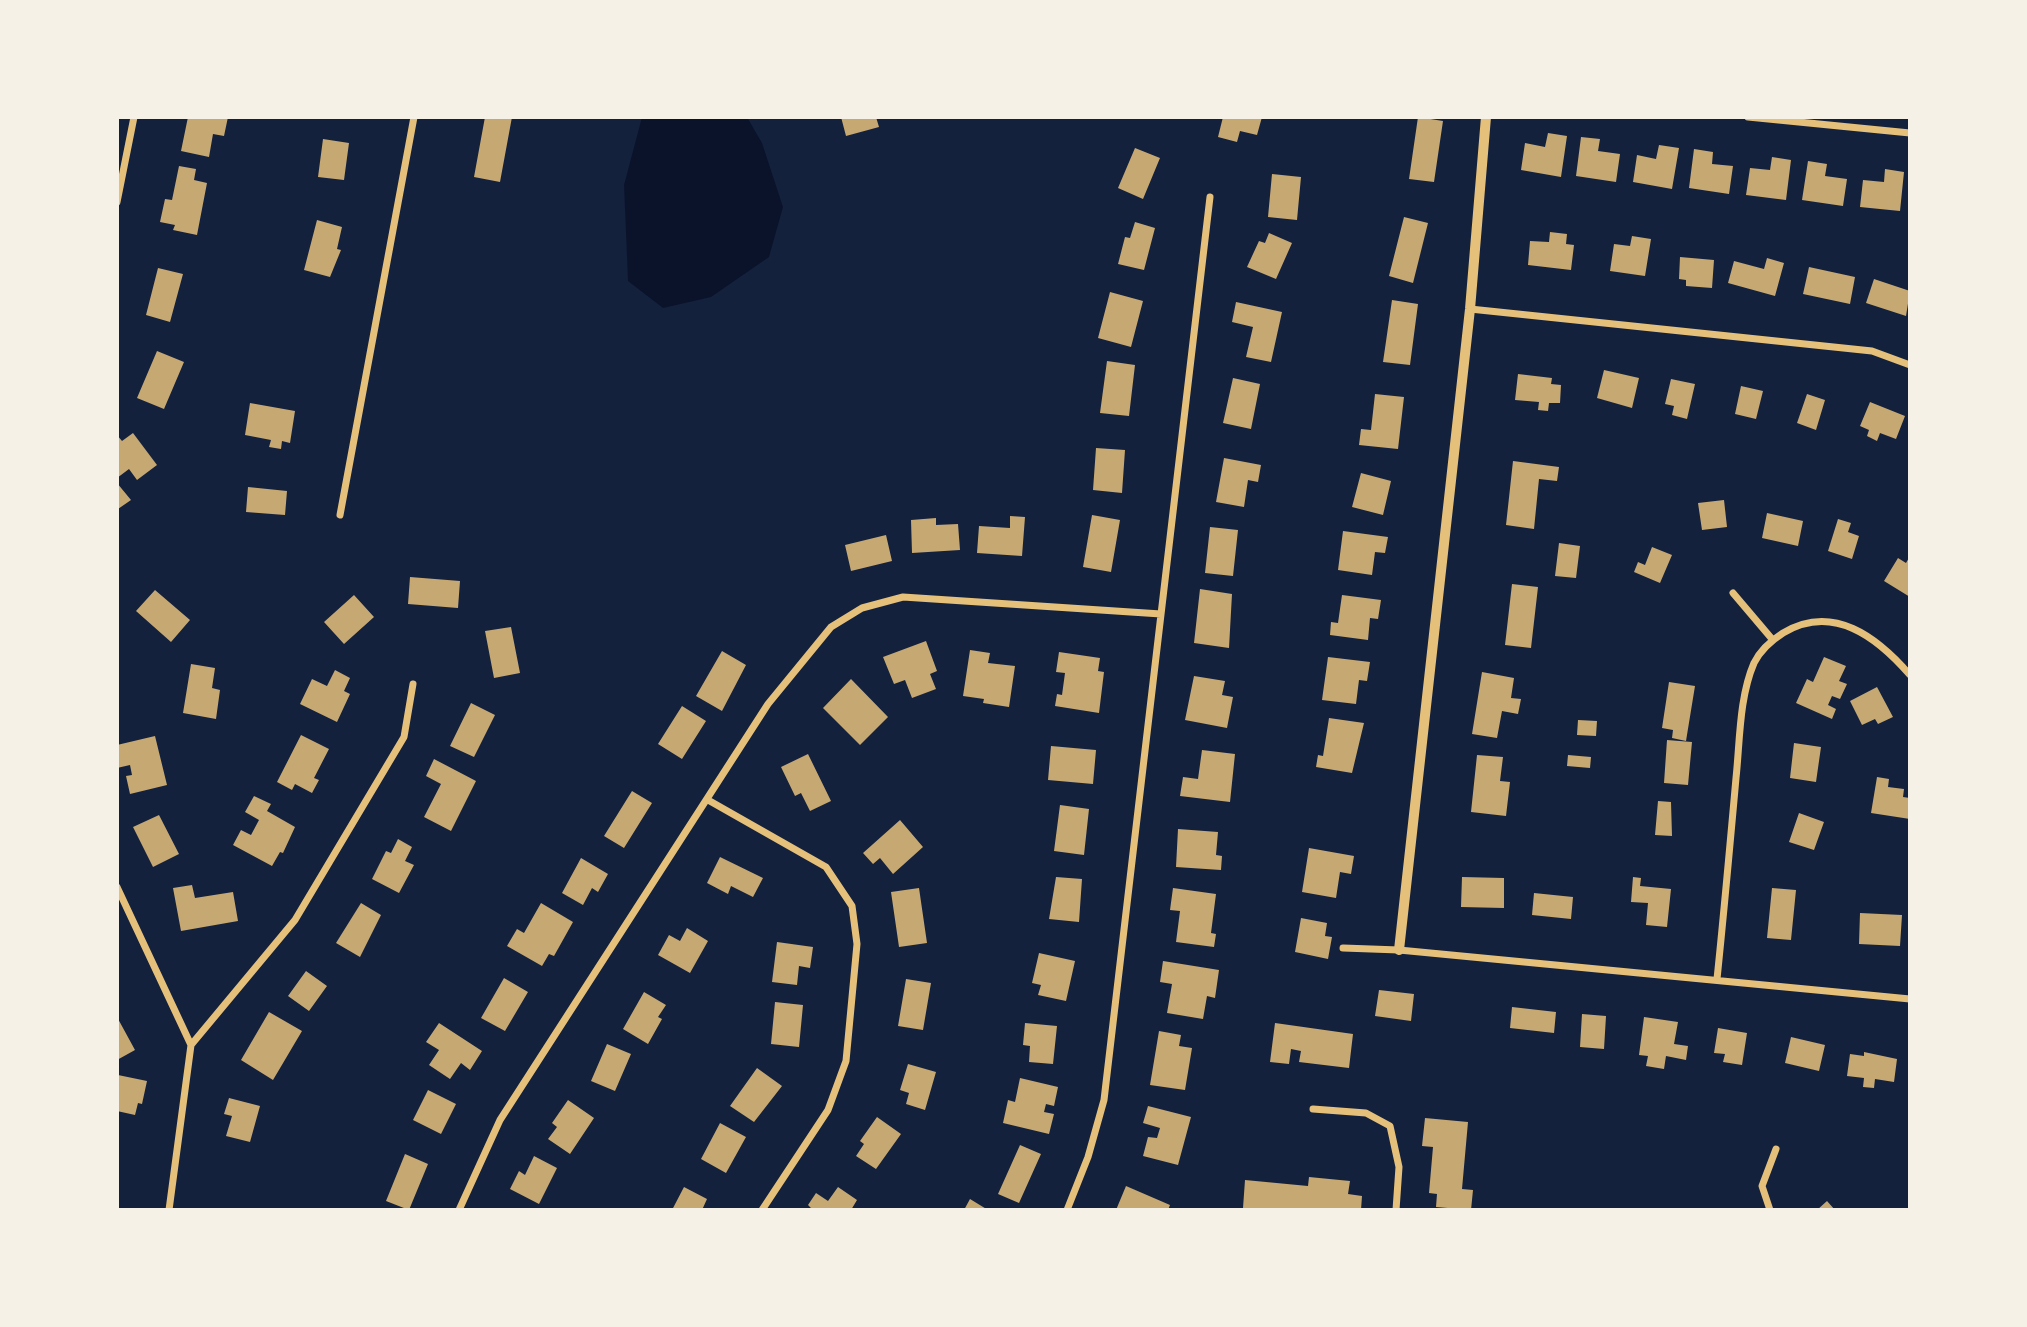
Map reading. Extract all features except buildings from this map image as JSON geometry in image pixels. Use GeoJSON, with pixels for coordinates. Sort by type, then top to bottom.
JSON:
{"type":"FeatureCollection","features":[{"type":"Feature","properties":{"kind":"street"},"geometry":{"type":"LineString","coordinates":[[117,202],[121,163],[134,117]]}},
{"type":"Feature","properties":{"kind":"street"},"geometry":{"type":"LineString","coordinates":[[340,515],[414,117]]}},
{"type":"Feature","properties":{"kind":"street"},"geometry":{"type":"LineString","coordinates":[[1399,950],[1470,309],[1486,117]]}},
{"type":"Feature","properties":{"kind":"street"},"geometry":{"type":"LineString","coordinates":[[1748,117],[1910,133]]}},
{"type":"Feature","properties":{"kind":"street"},"geometry":{"type":"LineString","coordinates":[[1066,1210],[1088,1157],[1104,1100],[1210,197]]}},
{"type":"Feature","properties":{"kind":"street"},"geometry":{"type":"LineString","coordinates":[[1470,309],[1872,351],[1910,365]]}},
{"type":"Feature","properties":{"kind":"street"},"geometry":{"type":"LineString","coordinates":[[1733,593],[1772,639]]}},
{"type":"Feature","properties":{"kind":"street"},"geometry":{"type":"LineString","coordinates":[[459,1210],[500,1120],[768,704],[831,627],[862,608],[903,597],[1161,614]]}},
{"type":"Feature","properties":{"kind":"street"},"geometry":{"type":"LineString","coordinates":[[1717,979],[1746,693],[1755,661],[1772,639],[1795,625],[1821,620],[1842,622],[1864,632],[1910,675]]}},
{"type":"Feature","properties":{"kind":"street"},"geometry":{"type":"LineString","coordinates":[[169,1210],[191,1045],[295,920],[404,737],[413,684]]}},
{"type":"Feature","properties":{"kind":"street"},"geometry":{"type":"LineString","coordinates":[[708,800],[826,867],[852,906],[857,944],[846,1061],[828,1111],[762,1210]]}},
{"type":"Feature","properties":{"kind":"street"},"geometry":{"type":"LineString","coordinates":[[117,887],[191,1045]]}},
{"type":"Feature","properties":{"kind":"street"},"geometry":{"type":"LineString","coordinates":[[1343,948],[1399,950],[1910,999]]}},
{"type":"Feature","properties":{"kind":"street"},"geometry":{"type":"LineString","coordinates":[[1313,1109],[1366,1113],[1390,1126],[1399,1167],[1396,1210]]}},
{"type":"Feature","properties":{"kind":"street"},"geometry":{"type":"LineString","coordinates":[[1770,1210],[1762,1186],[1776,1149]]}},
{"type":"Feature","properties":{"kind":"water"},"geometry":{"type":"Polygon","coordinates":[[[642,117],[747,117],[762,143],[783,207],[769,257],[711,297],[663,308],[628,281],[624,185],[642,117]]]}}]}
